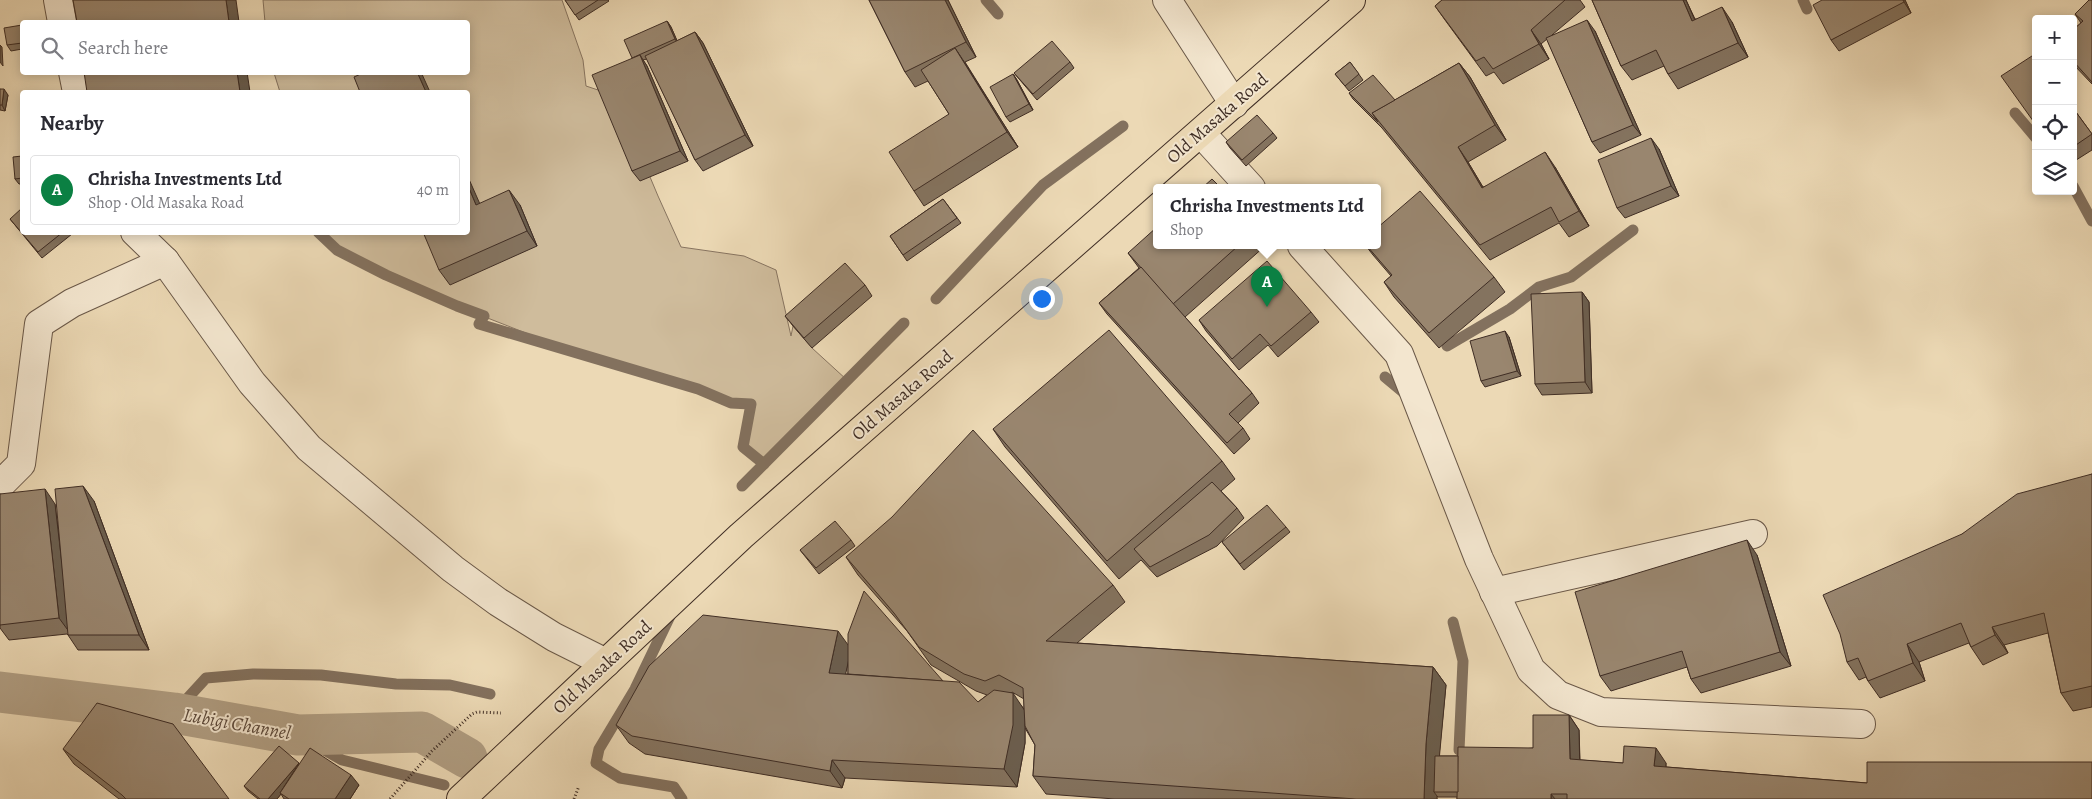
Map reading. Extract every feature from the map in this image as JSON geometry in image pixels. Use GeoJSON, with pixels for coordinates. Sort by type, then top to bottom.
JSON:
{"type":"FeatureCollection","features":[{"type":"Feature","properties":{"kind":"main road","name":"Old Masaka Road"},"geometry":{"type":"LineString","coordinates":[[461,799],[741,536],[1351,0]]}},
{"type":"Feature","properties":{"kind":"street"},"geometry":{"type":"LineString","coordinates":[[58,0],[62,20]]}},
{"type":"Feature","properties":{"kind":"street"},"geometry":{"type":"LineString","coordinates":[[1167,0],[1234,104]]}},
{"type":"Feature","properties":{"kind":"street"},"geometry":{"type":"LineString","coordinates":[[74,75],[77,90]]}},
{"type":"Feature","properties":{"kind":"street"},"geometry":{"type":"LineString","coordinates":[[1201,133],[1247,184]]}},
{"type":"Feature","properties":{"kind":"street"},"geometry":{"type":"LineString","coordinates":[[138,235],[165,261],[252,383],[309,448],[453,569],[498,602],[554,638],[606,663]]}},
{"type":"Feature","properties":{"kind":"street"},"geometry":{"type":"LineString","coordinates":[[1305,249],[1399,354],[1479,559],[1494,592],[1531,670],[1558,695],[1601,712],[1861,724]]}},
{"type":"Feature","properties":{"kind":"street"},"geometry":{"type":"LineString","coordinates":[[0,485],[21,464],[39,324],[72,303],[165,261]]}},
{"type":"Feature","properties":{"kind":"street"},"geometry":{"type":"LineString","coordinates":[[1494,592],[1753,534]]}},
{"type":"Feature","properties":{"kind":"path"},"geometry":{"type":"LineString","coordinates":[[390,799],[418,766],[453,730]]}},
{"type":"Feature","properties":{"kind":"path"},"geometry":{"type":"LineString","coordinates":[[574,799],[579,786]]}},
{"type":"Feature","properties":{"kind":"shaded area"},"geometry":{"type":"Polygon","coordinates":[[[263,0],[562,0],[583,60],[586,86],[616,96],[681,247],[744,256],[776,270],[791,336],[793,326],[812,348],[847,380],[764,464],[743,447],[751,404],[731,403],[697,389],[564,348],[457,306],[386,275],[337,250],[320,235],[470,235],[470,90],[279,90],[275,75],[470,75],[470,20],[265,20],[263,0]]]}},
{"type":"Feature","properties":{"kind":"building"},"geometry":{"type":"Polygon","coordinates":[[[73,0],[226,0],[229,20],[77,20],[73,0]]]}},
{"type":"Feature","properties":{"kind":"building"},"geometry":{"type":"Polygon","coordinates":[[[565,0],[598,0],[575,15],[565,0]]]}},
{"type":"Feature","properties":{"kind":"building"},"geometry":{"type":"Polygon","coordinates":[[[869,0],[945,0],[966,42],[905,72],[869,0]]]}},
{"type":"Feature","properties":{"kind":"building"},"geometry":{"type":"Polygon","coordinates":[[[1442,0],[1565,0],[1531,30],[1539,44],[1493,69],[1484,57],[1476,61],[1435,6],[1442,0]]]}},
{"type":"Feature","properties":{"kind":"building"},"geometry":{"type":"Polygon","coordinates":[[[1592,0],[1683,0],[1692,21],[1722,7],[1738,43],[1668,74],[1656,50],[1621,66],[1592,0]]]}},
{"type":"Feature","properties":{"kind":"building"},"geometry":{"type":"Polygon","coordinates":[[[1822,0],[1903,0],[1904,2],[1831,40],[1813,5],[1822,0]]]}},
{"type":"Feature","properties":{"kind":"building"},"geometry":{"type":"Polygon","coordinates":[[[2089,0],[2092,0],[2092,82],[2077,65],[2077,26],[2083,21],[2075,14],[2089,0]]]}},
{"type":"Feature","properties":{"kind":"building"},"geometry":{"type":"Polygon","coordinates":[[[1587,20],[1633,125],[1592,142],[1546,38],[1587,20]]]}},
{"type":"Feature","properties":{"kind":"building"},"geometry":{"type":"Polygon","coordinates":[[[667,21],[675,39],[632,58],[624,40],[667,21]]]}},
{"type":"Feature","properties":{"kind":"building"},"geometry":{"type":"Polygon","coordinates":[[[20,25],[20,43],[7,45],[4,28],[20,25]]]}},
{"type":"Feature","properties":{"kind":"building"},"geometry":{"type":"Polygon","coordinates":[[[695,32],[745,135],[695,160],[645,56],[695,32]]]}},
{"type":"Feature","properties":{"kind":"building"},"geometry":{"type":"Polygon","coordinates":[[[1052,41],[1070,62],[1033,94],[1014,73],[1052,41]]]}},
{"type":"Feature","properties":{"kind":"building"},"geometry":{"type":"Polygon","coordinates":[[[955,48],[1007,132],[914,191],[889,152],[949,114],[921,70],[955,48]]]}},
{"type":"Feature","properties":{"kind":"building"},"geometry":{"type":"Polygon","coordinates":[[[640,55],[680,151],[632,171],[592,75],[640,55]]]}},
{"type":"Feature","properties":{"kind":"building"},"geometry":{"type":"Polygon","coordinates":[[[2032,56],[2032,119],[2001,76],[2032,56]]]}},
{"type":"Feature","properties":{"kind":"building"},"geometry":{"type":"Polygon","coordinates":[[[1350,62],[1359,74],[1345,86],[1335,74],[1350,62]]]}},
{"type":"Feature","properties":{"kind":"building"},"geometry":{"type":"Polygon","coordinates":[[[1459,63],[1495,125],[1458,147],[1482,188],[1545,152],[1579,211],[1559,222],[1551,207],[1480,245],[1372,113],[1459,63]]]}},
{"type":"Feature","properties":{"kind":"building"},"geometry":{"type":"Polygon","coordinates":[[[1013,74],[1029,104],[1006,117],[990,87],[1013,74]]]}},
{"type":"Feature","properties":{"kind":"building"},"geometry":{"type":"Polygon","coordinates":[[[84,75],[237,75],[240,90],[87,90],[84,75]]]}},
{"type":"Feature","properties":{"kind":"building"},"geometry":{"type":"Polygon","coordinates":[[[358,75],[418,75],[425,90],[359,90],[354,77],[358,75]]]}},
{"type":"Feature","properties":{"kind":"building"},"geometry":{"type":"Polygon","coordinates":[[[1373,75],[1395,100],[1372,113],[1378,122],[1349,93],[1373,75]]]}},
{"type":"Feature","properties":{"kind":"building"},"geometry":{"type":"Polygon","coordinates":[[[0,89],[4,89],[2,105],[0,105],[0,89]]]}},
{"type":"Feature","properties":{"kind":"building"},"geometry":{"type":"Polygon","coordinates":[[[2077,113],[2092,134],[2077,144],[2077,113]]]}},
{"type":"Feature","properties":{"kind":"building"},"geometry":{"type":"Polygon","coordinates":[[[1257,115],[1273,133],[1242,160],[1226,142],[1257,115]]]}},
{"type":"Feature","properties":{"kind":"building"},"geometry":{"type":"Polygon","coordinates":[[[1651,138],[1671,186],[1617,208],[1598,160],[1651,138]]]}},
{"type":"Feature","properties":{"kind":"building"},"geometry":{"type":"Polygon","coordinates":[[[20,156],[20,178],[15,179],[13,157],[20,156]]]}},
{"type":"Feature","properties":{"kind":"building"},"geometry":{"type":"Polygon","coordinates":[[[1212,179],[1217,184],[1206,184],[1212,179]]]}},
{"type":"Feature","properties":{"kind":"building"},"geometry":{"type":"Polygon","coordinates":[[[509,190],[527,231],[439,270],[424,235],[470,235],[470,191],[476,205],[509,190]]]}},
{"type":"Feature","properties":{"kind":"building"},"geometry":{"type":"Polygon","coordinates":[[[1420,191],[1494,277],[1429,333],[1384,282],[1392,275],[1370,249],[1381,249],[1381,225],[1420,191]]]}},
{"type":"Feature","properties":{"kind":"building"},"geometry":{"type":"Polygon","coordinates":[[[943,199],[957,218],[903,255],[890,236],[943,199]]]}},
{"type":"Feature","properties":{"kind":"building"},"geometry":{"type":"Polygon","coordinates":[[[20,210],[20,231],[10,219],[20,210]]]}},
{"type":"Feature","properties":{"kind":"building"},"geometry":{"type":"Polygon","coordinates":[[[1153,231],[1153,249],[1235,249],[1173,304],[1128,253],[1153,231]]]}},
{"type":"Feature","properties":{"kind":"building"},"geometry":{"type":"Polygon","coordinates":[[[24,235],[59,235],[38,252],[24,235]]]}},
{"type":"Feature","properties":{"kind":"building"},"geometry":{"type":"Polygon","coordinates":[[[1267,261],[1311,312],[1271,346],[1260,334],[1232,359],[1199,320],[1267,261]]]}},
{"type":"Feature","properties":{"kind":"building"},"geometry":{"type":"Polygon","coordinates":[[[845,263],[865,285],[804,338],[785,316],[845,263]]]}},
{"type":"Feature","properties":{"kind":"building"},"geometry":{"type":"Polygon","coordinates":[[[1141,267],[1252,393],[1229,414],[1243,428],[1227,443],[1099,303],[1141,267]]]}},
{"type":"Feature","properties":{"kind":"building"},"geometry":{"type":"Polygon","coordinates":[[[1582,292],[1585,382],[1535,384],[1531,294],[1582,292]]]}},
{"type":"Feature","properties":{"kind":"building"},"geometry":{"type":"Polygon","coordinates":[[[1109,330],[1222,461],[1107,561],[993,429],[1109,330]]]}},
{"type":"Feature","properties":{"kind":"building"},"geometry":{"type":"Polygon","coordinates":[[[1505,331],[1517,371],[1481,381],[1470,341],[1505,331]]]}},
{"type":"Feature","properties":{"kind":"building"},"geometry":{"type":"Polygon","coordinates":[[[973,430],[1113,585],[1046,641],[1433,667],[1426,744],[1424,799],[1356,799],[1033,776],[1035,745],[1025,726],[1023,688],[999,675],[985,681],[964,674],[919,647],[894,613],[846,557],[892,517],[973,430]]]}},
{"type":"Feature","properties":{"kind":"building"},"geometry":{"type":"Polygon","coordinates":[[[2092,474],[2092,686],[2061,693],[2044,613],[1992,627],[1995,635],[1971,647],[1961,623],[1907,644],[1913,663],[1868,681],[1858,658],[1847,662],[1840,634],[1823,595],[1962,534],[2017,494],[2092,474]]]}},
{"type":"Feature","properties":{"kind":"building"},"geometry":{"type":"Polygon","coordinates":[[[1212,482],[1237,508],[1209,535],[1150,567],[1134,549],[1212,482]]]}},
{"type":"Feature","properties":{"kind":"building"},"geometry":{"type":"Polygon","coordinates":[[[83,486],[139,635],[68,635],[55,489],[83,486]]]}},
{"type":"Feature","properties":{"kind":"building"},"geometry":{"type":"Polygon","coordinates":[[[45,489],[59,618],[0,625],[0,494],[45,489]]]}},
{"type":"Feature","properties":{"kind":"building"},"geometry":{"type":"Polygon","coordinates":[[[1267,505],[1286,527],[1240,564],[1222,542],[1267,505]]]}},
{"type":"Feature","properties":{"kind":"building"},"geometry":{"type":"Polygon","coordinates":[[[835,521],[851,540],[816,568],[800,550],[835,521]]]}},
{"type":"Feature","properties":{"kind":"building"},"geometry":{"type":"Polygon","coordinates":[[[1747,540],[1780,652],[1691,679],[1682,651],[1600,676],[1575,592],[1747,540]]]}},
{"type":"Feature","properties":{"kind":"building"},"geometry":{"type":"Polygon","coordinates":[[[864,591],[943,681],[848,674],[848,634],[864,591]]]}},
{"type":"Feature","properties":{"kind":"building"},"geometry":{"type":"Polygon","coordinates":[[[703,615],[838,631],[829,673],[959,682],[978,702],[994,690],[1013,693],[1013,725],[1004,769],[832,760],[830,771],[632,736],[616,725],[649,666],[703,615]]]}},
{"type":"Feature","properties":{"kind":"building"},"geometry":{"type":"Polygon","coordinates":[[[97,703],[173,724],[229,799],[126,799],[63,749],[97,703]]]}},
{"type":"Feature","properties":{"kind":"building"},"geometry":{"type":"Polygon","coordinates":[[[1533,715],[1569,715],[1570,759],[1623,763],[1624,746],[1656,748],[1654,766],[1867,783],[1867,762],[2092,762],[2092,799],[1567,799],[1567,794],[1551,794],[1551,799],[1457,799],[1458,747],[1533,748],[1533,715]]]}},
{"type":"Feature","properties":{"kind":"building"},"geometry":{"type":"Polygon","coordinates":[[[279,746],[299,763],[268,799],[260,799],[244,786],[279,746]]]}},
{"type":"Feature","properties":{"kind":"building"},"geometry":{"type":"Polygon","coordinates":[[[310,748],[351,775],[335,799],[289,799],[280,793],[310,748]]]}},
{"type":"Feature","properties":{"kind":"building"},"geometry":{"type":"Polygon","coordinates":[[[1435,756],[1458,756],[1458,792],[1434,792],[1435,756]]]}},
{"type":"Feature","properties":{"kind":"waterway"},"geometry":{"type":"LineString","coordinates":[[986,0],[998,14]]}},
{"type":"Feature","properties":{"kind":"waterway"},"geometry":{"type":"LineString","coordinates":[[1803,0],[1807,9]]}},
{"type":"Feature","properties":{"kind":"waterway"},"geometry":{"type":"LineString","coordinates":[[2015,113],[2032,133]]}},
{"type":"Feature","properties":{"kind":"waterway"},"geometry":{"type":"LineString","coordinates":[[936,299],[1043,185],[1123,126]]}},
{"type":"Feature","properties":{"kind":"waterway"},"geometry":{"type":"LineString","coordinates":[[2077,193],[2092,221]]}},
{"type":"Feature","properties":{"kind":"waterway"},"geometry":{"type":"LineString","coordinates":[[1447,346],[1510,309],[1539,287],[1571,277],[1633,230]]}},
{"type":"Feature","properties":{"kind":"waterway"},"geometry":{"type":"LineString","coordinates":[[321,235],[337,250],[386,275],[484,316],[479,324],[698,389],[731,403],[751,404],[743,447],[764,464]]}},
{"type":"Feature","properties":{"kind":"waterway"},"geometry":{"type":"LineString","coordinates":[[742,486],[904,323]]}},
{"type":"Feature","properties":{"kind":"waterway"},"geometry":{"type":"LineString","coordinates":[[1385,377],[1409,397]]}},
{"type":"Feature","properties":{"kind":"waterway"},"geometry":{"type":"LineString","coordinates":[[671,614],[635,689],[599,749],[596,763],[620,778],[674,787],[682,799]]}},
{"type":"Feature","properties":{"kind":"waterway"},"geometry":{"type":"LineString","coordinates":[[1453,622],[1463,661],[1459,750]]}},
{"type":"Feature","properties":{"kind":"waterway"},"geometry":{"type":"LineString","coordinates":[[174,713],[206,678],[253,674],[321,675],[396,684],[450,685],[490,694]]}},
{"type":"Feature","properties":{"kind":"waterway","name":"Lubigi Channel"},"geometry":{"type":"LineString","coordinates":[[0,692],[174,713],[298,735],[422,732],[467,758]]}},
{"type":"Feature","properties":{"kind":"waterway"},"geometry":{"type":"LineString","coordinates":[[298,735],[342,760],[444,785]]}},
{"type":"Feature","properties":{"kind":"place","name":"Chrisha Investments Ltd"},"geometry":{"type":"Point","coordinates":[1267,307]}}]}
